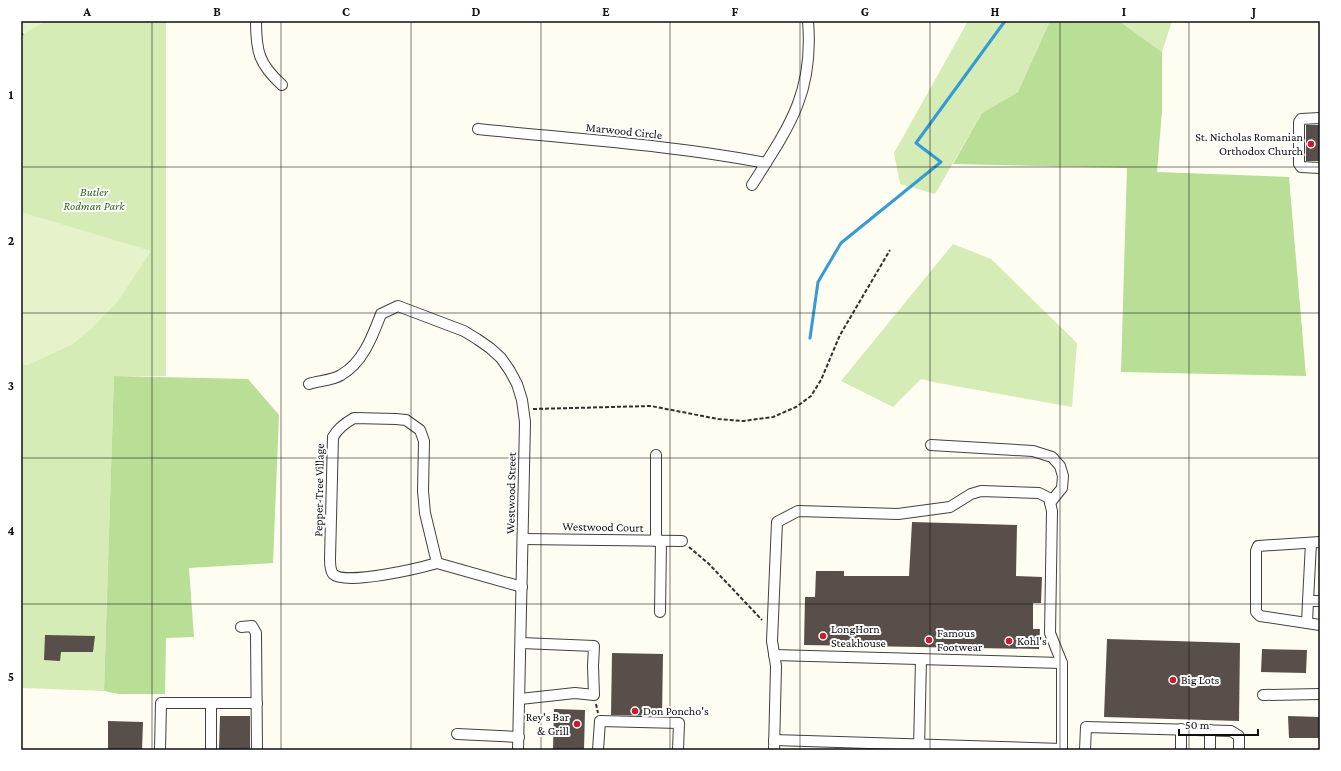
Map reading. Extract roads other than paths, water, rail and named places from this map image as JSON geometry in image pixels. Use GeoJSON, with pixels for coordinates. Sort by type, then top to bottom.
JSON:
{"type":"FeatureCollection","features":[{"type":"Feature","properties":{"kind":"street"},"geometry":{"type":"LineString","coordinates":[[256,21],[256,38],[261,61],[270,74],[282,85]]}},
{"type":"Feature","properties":{"kind":"street"},"geometry":{"type":"LineString","coordinates":[[752,185],[789,124],[802,95],[808,64],[810,40],[808,21]]}},
{"type":"Feature","properties":{"kind":"street"},"geometry":{"type":"LineString","coordinates":[[1320,118],[1301,119],[1299,122],[1299,164],[1301,167],[1320,168]]}},
{"type":"Feature","properties":{"kind":"street","name":"Marwood Circle"},"geometry":{"type":"LineString","coordinates":[[478,129],[665,148],[730,156],[766,163]]}},
{"type":"Feature","properties":{"kind":"street","name":"Westwood Street"},"geometry":{"type":"LineString","coordinates":[[309,384],[341,375],[352,366],[369,344],[381,314],[398,306],[435,319],[477,338],[490,348],[510,371],[522,400],[525,422],[518,750]]}},
{"type":"Feature","properties":{"kind":"street","name":"Pepper-Tree Village"},"geometry":{"type":"LineString","coordinates":[[437,563],[425,514],[423,491],[424,441],[420,430],[406,420],[396,419],[358,418],[346,423],[337,430],[333,437],[332,445],[330,559],[333,574],[344,579],[353,579],[383,575],[437,563],[522,586]]}},
{"type":"Feature","properties":{"kind":"street"},"geometry":{"type":"LineString","coordinates":[[930,445],[1033,451],[1052,457],[1060,466],[1063,476],[1062,488],[1050,503]]}},
{"type":"Feature","properties":{"kind":"street"},"geometry":{"type":"LineString","coordinates":[[656,455],[660,612]]}},
{"type":"Feature","properties":{"kind":"street"},"geometry":{"type":"LineString","coordinates":[[981,491],[1039,493],[1049,498],[1050,503],[1052,511],[1050,633],[1062,663],[1062,749],[774,745],[776,666],[772,631],[777,522],[798,511],[898,514],[950,507],[971,494],[981,491]]}},
{"type":"Feature","properties":{"kind":"street","name":"Westwood Court"},"geometry":{"type":"LineString","coordinates":[[523,539],[682,541]]}},
{"type":"Feature","properties":{"kind":"street"},"geometry":{"type":"LineString","coordinates":[[1307,623],[1308,601],[1316,543],[1258,546],[1256,551],[1256,612],[1260,616],[1320,625]]}},
{"type":"Feature","properties":{"kind":"street"},"geometry":{"type":"LineString","coordinates":[[1308,601],[1320,601]]}},
{"type":"Feature","properties":{"kind":"street"},"geometry":{"type":"LineString","coordinates":[[241,627],[252,626],[256,633],[257,750]]}},
{"type":"Feature","properties":{"kind":"street"},"geometry":{"type":"LineString","coordinates":[[520,699],[575,694],[594,694],[594,646],[521,643]]}},
{"type":"Feature","properties":{"kind":"street"},"geometry":{"type":"LineString","coordinates":[[774,655],[1062,663]]}},
{"type":"Feature","properties":{"kind":"street"},"geometry":{"type":"LineString","coordinates":[[919,747],[921,659]]}},
{"type":"Feature","properties":{"kind":"street"},"geometry":{"type":"LineString","coordinates":[[1263,695],[1320,694]]}},
{"type":"Feature","properties":{"kind":"street"},"geometry":{"type":"LineString","coordinates":[[160,750],[161,703],[257,703]]}},
{"type":"Feature","properties":{"kind":"street"},"geometry":{"type":"LineString","coordinates":[[211,703],[211,750]]}},
{"type":"Feature","properties":{"kind":"street"},"geometry":{"type":"LineString","coordinates":[[598,750],[600,721],[679,723],[678,750]]}},
{"type":"Feature","properties":{"kind":"street"},"geometry":{"type":"LineString","coordinates":[[1085,750],[1086,727],[1231,730],[1239,736],[1239,750]]}},
{"type":"Feature","properties":{"kind":"street"},"geometry":{"type":"LineString","coordinates":[[1181,729],[1181,750]]}},
{"type":"Feature","properties":{"kind":"street"},"geometry":{"type":"LineString","coordinates":[[1210,730],[1210,750]]}},
{"type":"Feature","properties":{"kind":"street"},"geometry":{"type":"LineString","coordinates":[[457,734],[519,737]]}},
{"type":"Feature","properties":{"kind":"waterway"},"geometry":{"type":"LineString","coordinates":[[810,338],[818,282],[841,243],[941,162],[916,143],[1005,21]]}},
{"type":"Feature","properties":{"kind":"place","name":"St. Nicholas Romanian Orthodox Church"},"geometry":{"type":"Point","coordinates":[1311,144]}},
{"type":"Feature","properties":{"kind":"place","name":"LongHorn Steakhouse"},"geometry":{"type":"Point","coordinates":[823,636]}},
{"type":"Feature","properties":{"kind":"place","name":"Famous Footwear"},"geometry":{"type":"Point","coordinates":[929,640]}},
{"type":"Feature","properties":{"kind":"place","name":"Kohl's"},"geometry":{"type":"Point","coordinates":[1009,641]}},
{"type":"Feature","properties":{"kind":"place","name":"Big Lots"},"geometry":{"type":"Point","coordinates":[1173,680]}},
{"type":"Feature","properties":{"kind":"place","name":"Don Poncho's"},"geometry":{"type":"Point","coordinates":[635,711]}},
{"type":"Feature","properties":{"kind":"place","name":"Rey's Bar & Grill"},"geometry":{"type":"Point","coordinates":[577,724]}},
{"type":"Feature","properties":{"kind":"park label","name":"Butler Rodman Park"},"geometry":{"type":"Point","coordinates":[94,199]}}]}
